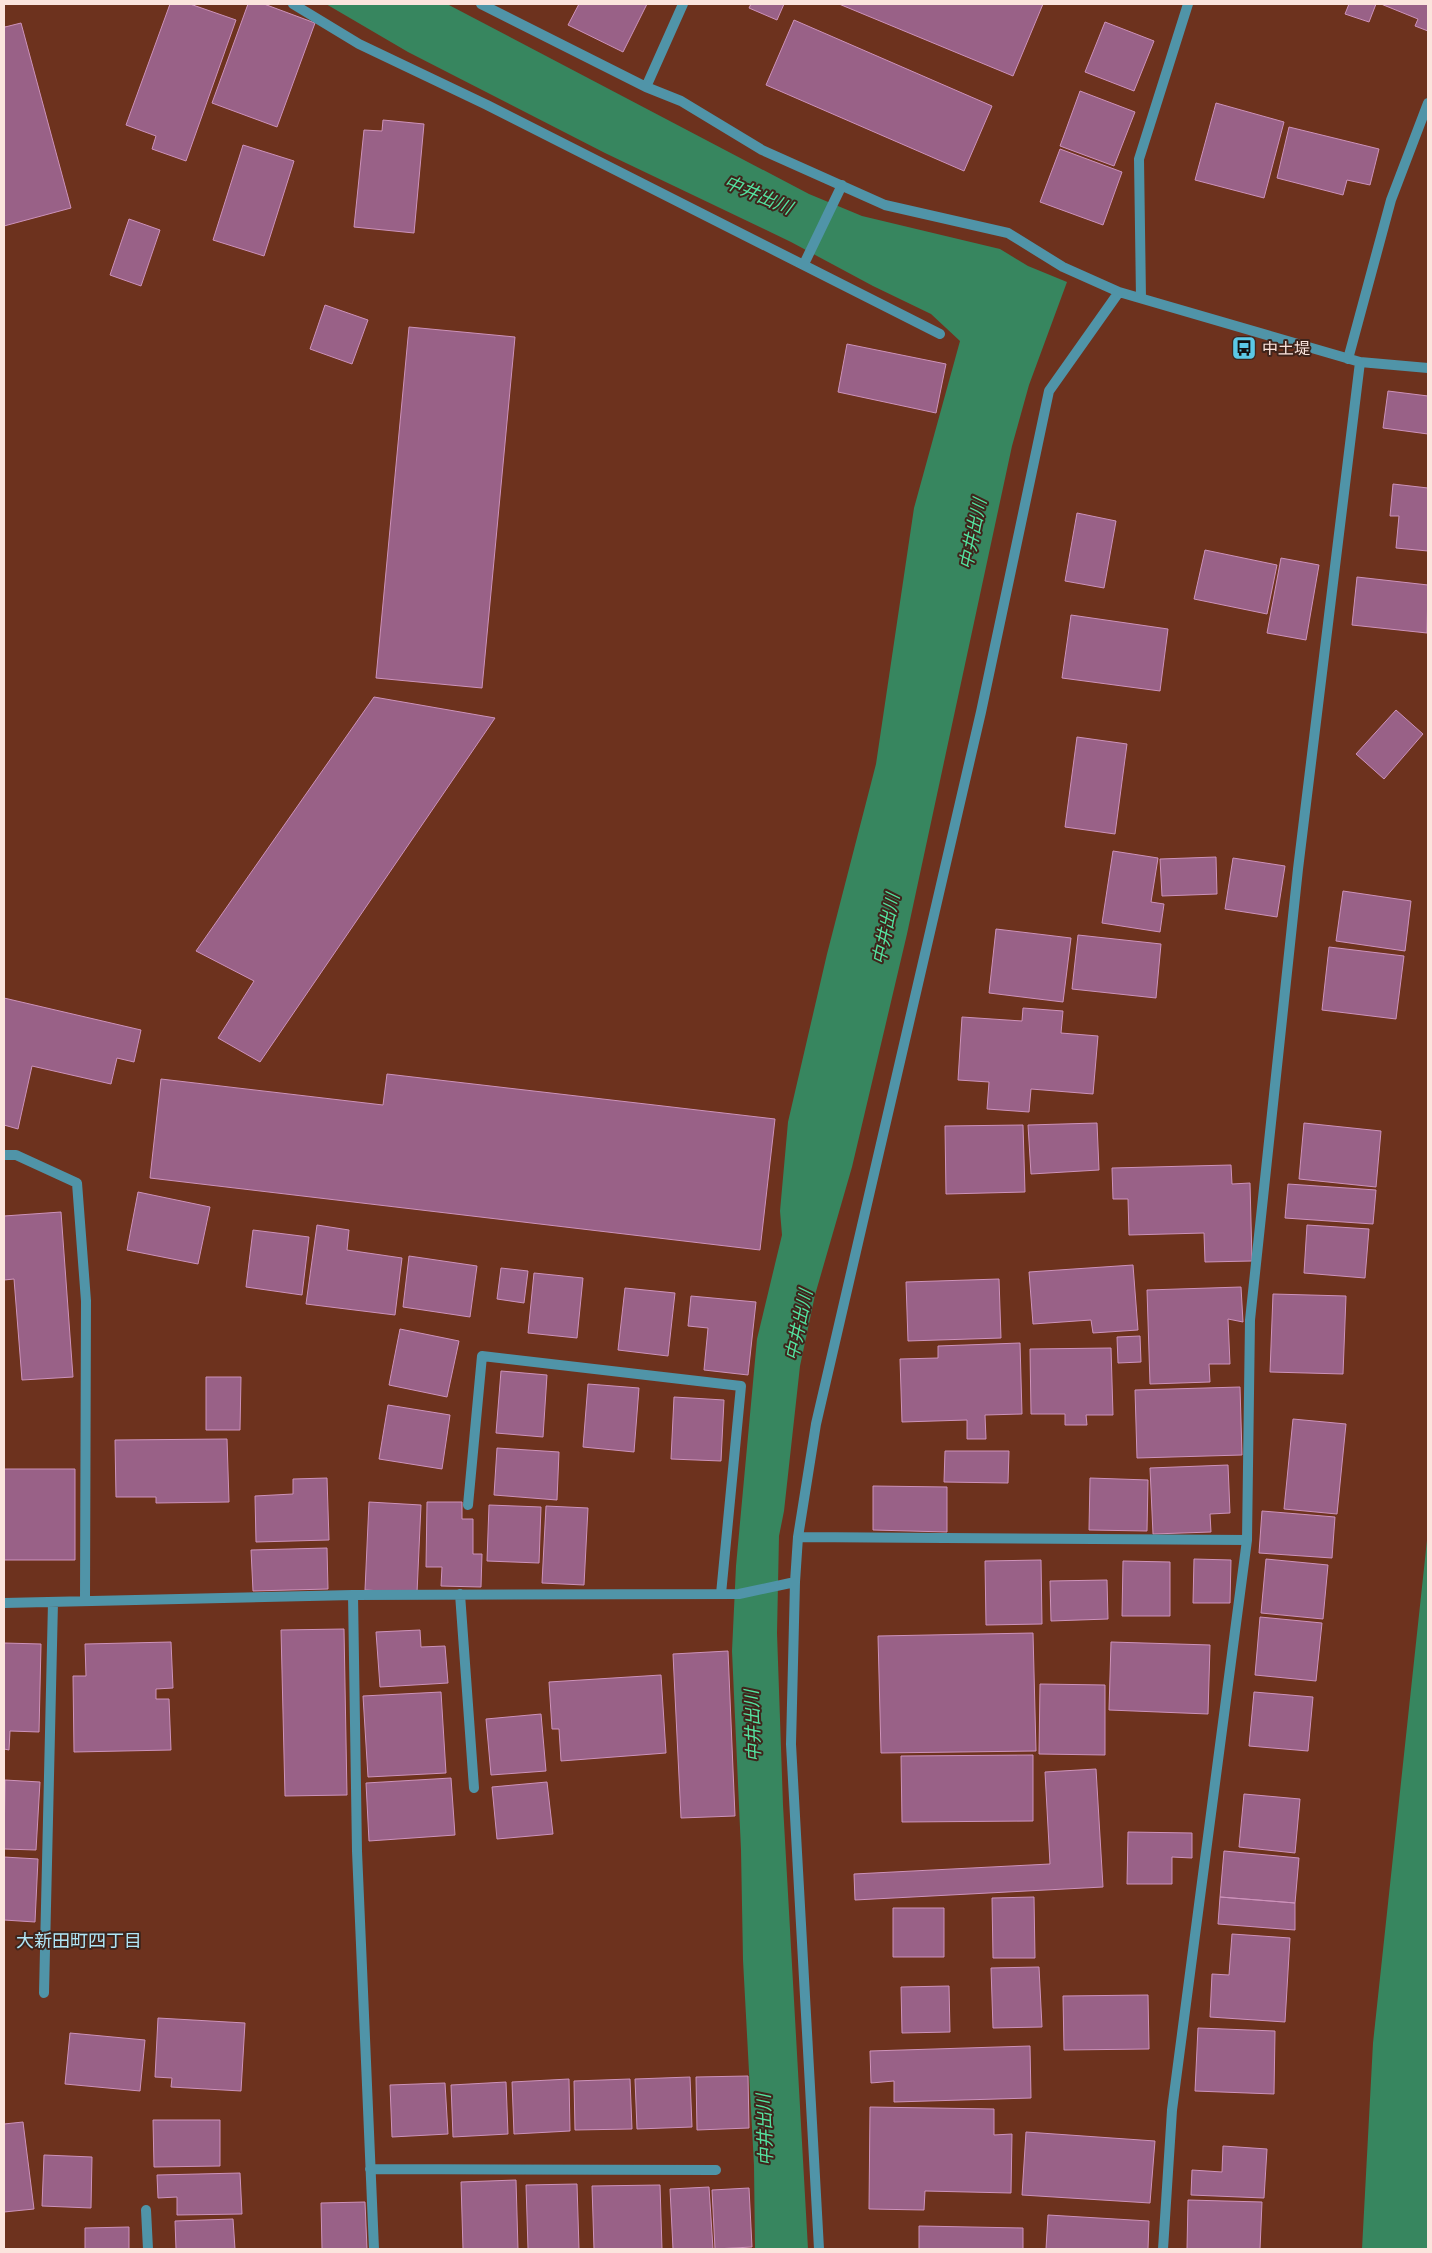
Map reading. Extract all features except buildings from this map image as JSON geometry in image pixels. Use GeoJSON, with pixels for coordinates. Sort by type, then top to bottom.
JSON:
{"type":"FeatureCollection","features":[{"type":"Feature","properties":{"kind":"street"},"geometry":{"type":"LineString","coordinates":[[293,4],[359,44],[805,262],[940,334]]}},
{"type":"Feature","properties":{"kind":"street"},"geometry":{"type":"LineString","coordinates":[[481,4],[681,102],[762,150],[841,187],[885,204],[1008,233],[1063,267],[1119,292],[1360,362],[1428,368]]}},
{"type":"Feature","properties":{"kind":"street"},"geometry":{"type":"LineString","coordinates":[[646,86],[683,4]]}},
{"type":"Feature","properties":{"kind":"street"},"geometry":{"type":"LineString","coordinates":[[1140,298],[1139,159],[1188,4]]}},
{"type":"Feature","properties":{"kind":"street"},"geometry":{"type":"LineString","coordinates":[[1348,359],[1391,200],[1428,103]]}},
{"type":"Feature","properties":{"kind":"street"},"geometry":{"type":"LineString","coordinates":[[805,262],[841,187]]}},
{"type":"Feature","properties":{"kind":"street"},"geometry":{"type":"LineString","coordinates":[[819,2249],[791,1744],[794,1582],[798,1537],[816,1424],[981,712],[1049,391],[1119,292]]}},
{"type":"Feature","properties":{"kind":"street"},"geometry":{"type":"LineString","coordinates":[[1163,2249],[1172,2110],[1247,1540],[1250,1320],[1298,868],[1360,362]]}},
{"type":"Feature","properties":{"kind":"street"},"geometry":{"type":"LineString","coordinates":[[4,1155],[16,1155],[77,1183],[86,1301],[85,1601]]}},
{"type":"Feature","properties":{"kind":"street"},"geometry":{"type":"LineString","coordinates":[[468,1504],[482,1356],[741,1386],[721,1594]]}},
{"type":"Feature","properties":{"kind":"street"},"geometry":{"type":"LineString","coordinates":[[798,1537],[1247,1540]]}},
{"type":"Feature","properties":{"kind":"street"},"geometry":{"type":"LineString","coordinates":[[4,1604],[353,1595],[739,1594],[794,1582]]}},
{"type":"Feature","properties":{"kind":"street"},"geometry":{"type":"LineString","coordinates":[[460,1594],[474,1788]]}},
{"type":"Feature","properties":{"kind":"street"},"geometry":{"type":"LineString","coordinates":[[353,1595],[357,1851],[374,2249]]}},
{"type":"Feature","properties":{"kind":"street"},"geometry":{"type":"LineString","coordinates":[[44,1993],[53,1602]]}},
{"type":"Feature","properties":{"kind":"street"},"geometry":{"type":"LineString","coordinates":[[370,2169],[716,2170]]}},
{"type":"Feature","properties":{"kind":"street"},"geometry":{"type":"LineString","coordinates":[[146,2210],[148,2249]]}},
{"type":"Feature","properties":{"kind":"water","name":"中井出川"},"geometry":{"type":"Polygon","coordinates":[[[326,4],[447,4],[809,194],[862,216],[1000,249],[1028,266],[1067,282],[1029,385],[1012,446],[907,934],[852,1167],[815,1295],[800,1366],[784,1511],[779,1536],[777,1633],[783,1805],[808,2249],[755,2249],[754,2165],[743,1960],[741,1850],[732,1651],[736,1566],[757,1339],[782,1235],[780,1211],[788,1122],[827,954],[876,764],[914,508],[960,341],[931,314],[873,286],[791,242],[605,153],[408,52],[326,4]]]}},
{"type":"Feature","properties":{"kind":"water"},"geometry":{"type":"Polygon","coordinates":[[[1428,1531],[1428,2249],[1362,2249],[1373,2043],[1428,1531]]]}},
{"type":"Feature","properties":{"kind":"place","name":"中土堤"},"geometry":{"type":"Point","coordinates":[1244,348]}},
{"type":"Feature","properties":{"kind":"district","name":"大新田町四丁目"},"geometry":{"type":"Point","coordinates":[79,1941]}}]}
